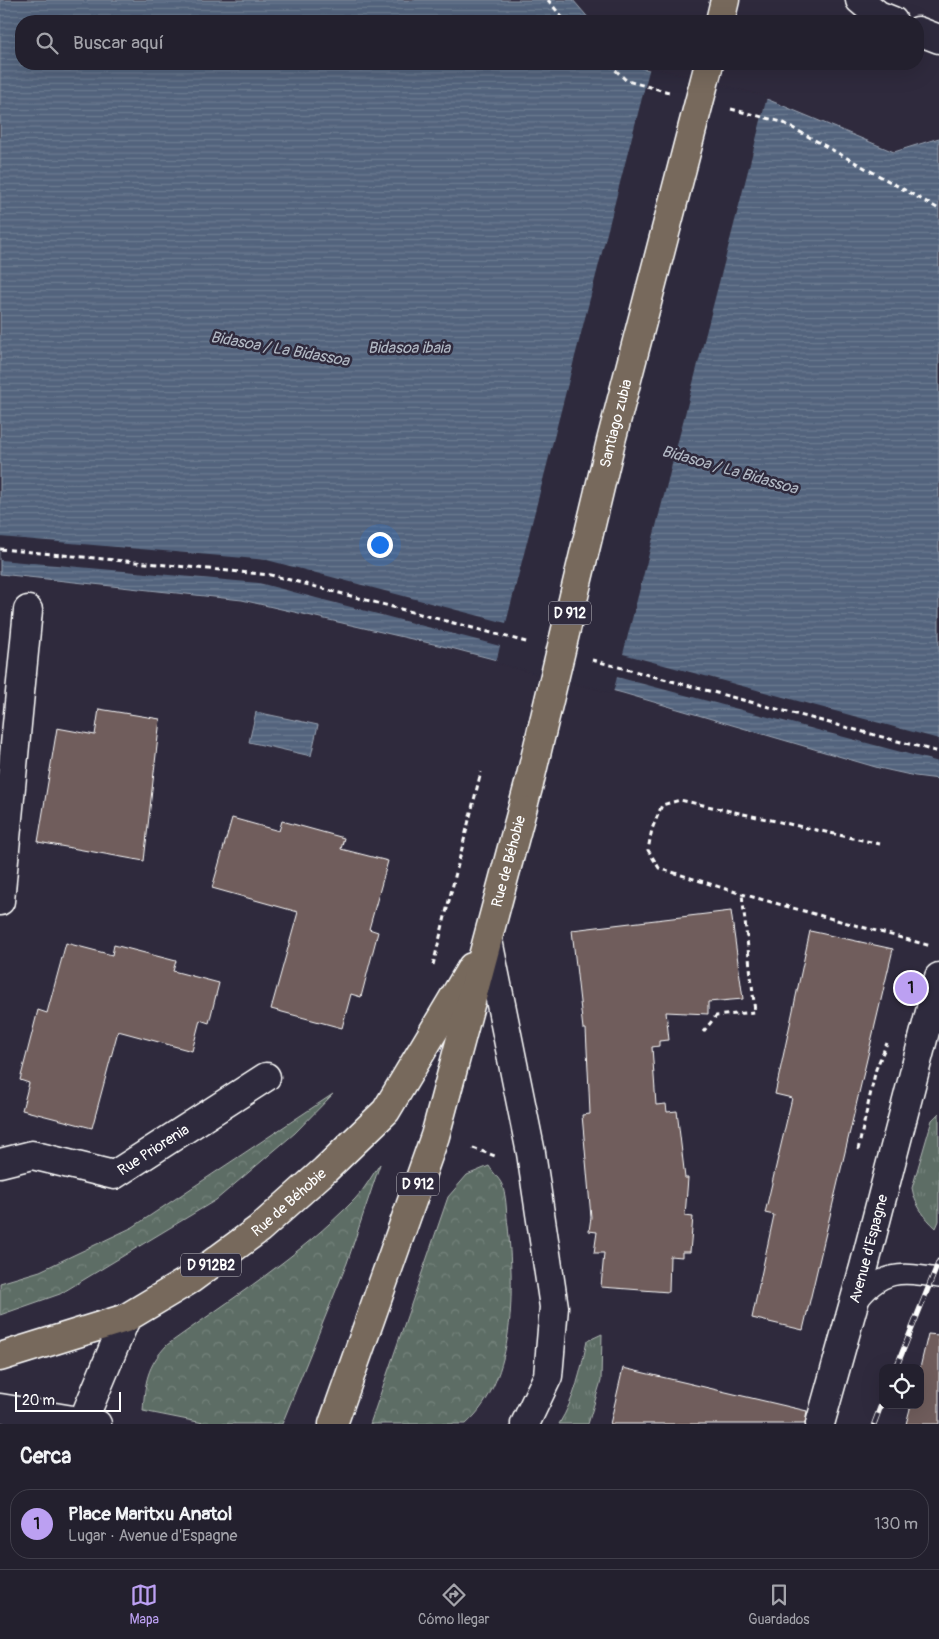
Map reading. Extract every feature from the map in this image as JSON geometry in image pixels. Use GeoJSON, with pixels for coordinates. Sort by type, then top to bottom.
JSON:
{"type":"FeatureCollection","features":[{"type":"Feature","properties":{"kind":"main road","name":"Santiago zubia"},"geometry":{"type":"LineString","coordinates":[[529,784],[611,441],[706,70]]}},
{"type":"Feature","properties":{"kind":"main road","name":"Rue de Béhobie"},"geometry":{"type":"LineString","coordinates":[[333,1424],[435,1136],[529,784]]}},
{"type":"Feature","properties":{"kind":"main road","name":"Rue de Béhobie"},"geometry":{"type":"LineString","coordinates":[[0,1357],[126,1318],[192,1279],[259,1229],[386,1111],[488,940]]}},
{"type":"Feature","properties":{"kind":"street"},"geometry":{"type":"LineString","coordinates":[[860,0],[878,15]]}},
{"type":"Feature","properties":{"kind":"street"},"geometry":{"type":"LineString","coordinates":[[924,33],[939,39]]}},
{"type":"Feature","properties":{"kind":"street"},"geometry":{"type":"LineString","coordinates":[[0,901],[28,610]]}},
{"type":"Feature","properties":{"kind":"street","name":"Rue de Béhobie"},"geometry":{"type":"LineString","coordinates":[[488,940],[531,1154],[554,1307],[548,1376],[525,1424]]}},
{"type":"Feature","properties":{"kind":"street","name":"Avenue d'Espagne"},"geometry":{"type":"LineString","coordinates":[[820,1424],[939,977]]}},
{"type":"Feature","properties":{"kind":"street","name":"Rue Priorenia"},"geometry":{"type":"LineString","coordinates":[[0,1163],[32,1155],[114,1175],[266,1077]]}},
{"type":"Feature","properties":{"kind":"street"},"geometry":{"type":"LineString","coordinates":[[0,1408],[90,1422],[126,1318]]}},
{"type":"Feature","properties":{"kind":"lane"},"geometry":{"type":"LineString","coordinates":[[852,1309],[870,1286],[896,1274],[906,1272],[939,1278]]}},
{"type":"Feature","properties":{"kind":"path"},"geometry":{"type":"LineString","coordinates":[[548,0],[560,15]]}},
{"type":"Feature","properties":{"kind":"path"},"geometry":{"type":"LineString","coordinates":[[615,70],[627,81],[676,94]]}},
{"type":"Feature","properties":{"kind":"path"},"geometry":{"type":"LineString","coordinates":[[724,107],[782,122],[939,208]]}},
{"type":"Feature","properties":{"kind":"path"},"geometry":{"type":"LineString","coordinates":[[0,549],[271,575],[538,646]]}},
{"type":"Feature","properties":{"kind":"path"},"geometry":{"type":"LineString","coordinates":[[586,658],[939,752]]}},
{"type":"Feature","properties":{"kind":"path"},"geometry":{"type":"LineString","coordinates":[[430,973],[480,772]]}},
{"type":"Feature","properties":{"kind":"path"},"geometry":{"type":"LineString","coordinates":[[880,844],[680,800],[662,805],[652,829],[648,850],[659,868],[850,925],[939,948]]}},
{"type":"Feature","properties":{"kind":"path"},"geometry":{"type":"LineString","coordinates":[[704,1032],[716,1016],[755,1012],[742,894]]}},
{"type":"Feature","properties":{"kind":"path"},"geometry":{"type":"LineString","coordinates":[[473,1148],[505,1160]]}},
{"type":"Feature","properties":{"kind":"green space"},"geometry":{"type":"Polygon","coordinates":[[[333,1094],[295,1133],[216,1200],[60,1294],[0,1315],[0,1283],[40,1271],[133,1227],[333,1094]]]}},
{"type":"Feature","properties":{"kind":"green space"},"geometry":{"type":"Polygon","coordinates":[[[939,1113],[939,1221],[936,1228],[928,1220],[915,1200],[912,1188],[932,1120],[939,1113]]]}},
{"type":"Feature","properties":{"kind":"green space"},"geometry":{"type":"Polygon","coordinates":[[[380,1164],[347,1263],[282,1424],[208,1424],[143,1411],[148,1375],[155,1360],[167,1345],[264,1276],[334,1220],[359,1195],[380,1164]]]}},
{"type":"Feature","properties":{"kind":"green space"},"geometry":{"type":"Polygon","coordinates":[[[489,1166],[502,1185],[506,1202],[511,1277],[508,1331],[503,1358],[495,1383],[483,1405],[466,1424],[370,1424],[448,1197],[467,1175],[489,1166]]]}},
{"type":"Feature","properties":{"kind":"green space"},"geometry":{"type":"Polygon","coordinates":[[[602,1334],[601,1381],[588,1424],[559,1424],[573,1394],[587,1341],[602,1334]]]}},
{"type":"Feature","properties":{"kind":"water","name":"Bidasoa ibaia"},"geometry":{"type":"Polygon","coordinates":[[[0,0],[573,0],[586,15],[15,15],[15,70],[649,70],[769,100],[894,152],[939,138],[939,779],[879,768],[623,693],[451,648],[242,600],[0,574],[0,0]]]}},
{"type":"Feature","properties":{"kind":"water"},"geometry":{"type":"Polygon","coordinates":[[[256,712],[318,725],[311,756],[249,742],[256,712]]]}},
{"type":"Feature","properties":{"kind":"pier"},"geometry":{"type":"Polygon","coordinates":[[[649,70],[662,70],[767,97],[623,654],[939,739],[939,762],[617,677],[613,693],[496,663],[500,646],[259,583],[0,560],[0,537],[267,560],[506,623],[649,70]]]}},
{"type":"Feature","properties":{"kind":"building"},"geometry":{"type":"Polygon","coordinates":[[[99,709],[160,719],[144,861],[38,842],[57,728],[95,735],[99,709]]]}},
{"type":"Feature","properties":{"kind":"building"},"geometry":{"type":"Polygon","coordinates":[[[232,818],[279,831],[282,821],[344,838],[341,849],[388,861],[369,929],[378,932],[361,997],[351,994],[342,1028],[271,1009],[298,912],[212,888],[232,818]]]}},
{"type":"Feature","properties":{"kind":"building"},"geometry":{"type":"Polygon","coordinates":[[[731,911],[743,999],[708,1002],[708,1014],[666,1012],[669,1040],[659,1041],[659,1046],[652,1047],[656,1105],[666,1104],[667,1112],[677,1111],[685,1178],[688,1178],[685,1216],[693,1217],[690,1252],[682,1252],[682,1257],[670,1256],[669,1292],[601,1287],[604,1253],[594,1253],[597,1232],[589,1231],[591,1217],[582,1115],[590,1114],[586,1029],[583,1029],[572,930],[731,911]]]}},
{"type":"Feature","properties":{"kind":"building"},"geometry":{"type":"Polygon","coordinates":[[[810,931],[893,949],[803,1330],[752,1318],[774,1215],[765,1213],[792,1098],[775,1094],[810,931]]]}},
{"type":"Feature","properties":{"kind":"building"},"geometry":{"type":"Polygon","coordinates":[[[66,943],[112,955],[114,945],[176,961],[173,971],[219,983],[209,1023],[200,1020],[192,1051],[118,1031],[92,1128],[22,1110],[29,1083],[20,1080],[38,1010],[47,1013],[66,943]]]}},
{"type":"Feature","properties":{"kind":"building"},"geometry":{"type":"Polygon","coordinates":[[[928,1334],[939,1335],[939,1424],[906,1424],[910,1409],[924,1409],[924,1364],[921,1364],[928,1334]]]}},
{"type":"Feature","properties":{"kind":"building"},"geometry":{"type":"Polygon","coordinates":[[[623,1368],[807,1411],[805,1424],[610,1424],[623,1368]]]}},
{"type":"Feature","properties":{"kind":"railway"},"geometry":{"type":"LineString","coordinates":[[898,1364],[939,1261]]}},
{"type":"Feature","properties":{"kind":"railway"},"geometry":{"type":"LineString","coordinates":[[874,1424],[880,1409]]}},
{"type":"Feature","properties":{"kind":"place","name":"Place Maritxu Anatol"},"geometry":{"type":"Point","coordinates":[911,988]}},
{"type":"Feature","properties":{"kind":"water label","name":"Bidasoa / La Bidassoa"},"geometry":{"type":"Point","coordinates":[280,348]}},
{"type":"Feature","properties":{"kind":"water label","name":"Bidasoa / La Bidassoa"},"geometry":{"type":"Point","coordinates":[730,469]}}]}
